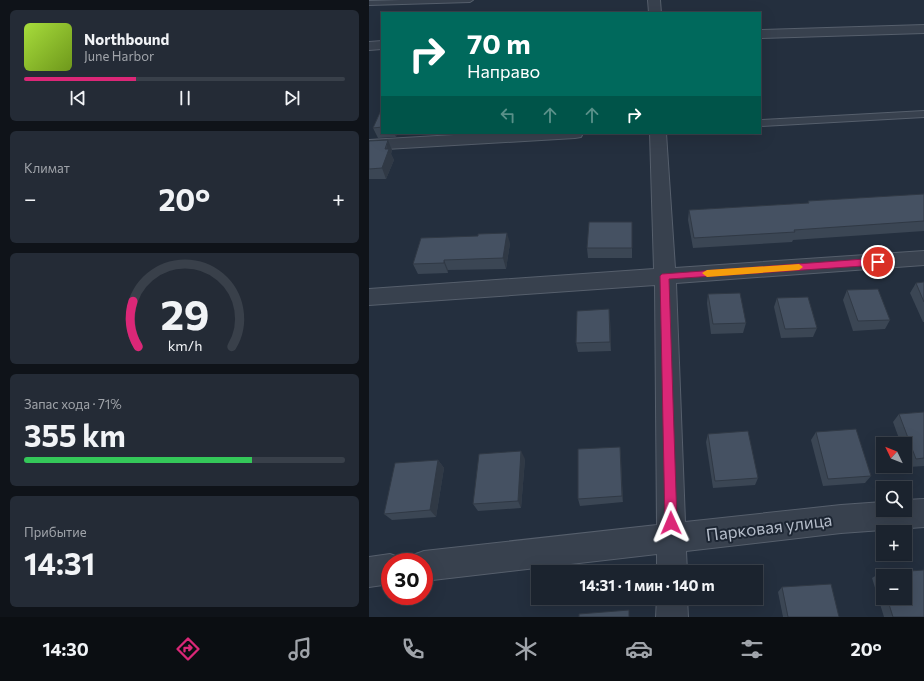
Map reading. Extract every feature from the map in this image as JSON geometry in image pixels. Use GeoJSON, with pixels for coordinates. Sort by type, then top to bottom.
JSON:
{"type":"FeatureCollection","features":[{"type":"Feature","properties":{"kind":"street"},"geometry":{"type":"LineString","coordinates":[[654,0],[655,12]]}},
{"type":"Feature","properties":{"kind":"street"},"geometry":{"type":"LineString","coordinates":[[761,34],[924,29]]}},
{"type":"Feature","properties":{"kind":"street"},"geometry":{"type":"LineString","coordinates":[[369,46],[381,45]]}},
{"type":"Feature","properties":{"kind":"street"},"geometry":{"type":"LineString","coordinates":[[369,145],[558,134]]}},
{"type":"Feature","properties":{"kind":"street"},"geometry":{"type":"LineString","coordinates":[[658,134],[665,276],[672,565]]}},
{"type":"Feature","properties":{"kind":"street"},"geometry":{"type":"LineString","coordinates":[[369,297],[924,258]]}},
{"type":"Feature","properties":{"kind":"street","name":"Парковая улица"},"geometry":{"type":"LineString","coordinates":[[433,565],[841,519],[924,513]]}},
{"type":"Feature","properties":{"kind":"street"},"geometry":{"type":"LineString","coordinates":[[369,572],[381,571]]}},
{"type":"Feature","properties":{"kind":"street"},"geometry":{"type":"LineString","coordinates":[[672,605],[672,617]]}},
{"type":"Feature","properties":{"kind":"lane"},"geometry":{"type":"LineString","coordinates":[[369,4],[470,0]]}},
{"type":"Feature","properties":{"kind":"lane"},"geometry":{"type":"LineString","coordinates":[[761,123],[924,114]]}},
{"type":"Feature","properties":{"kind":"building"},"geometry":{"type":"Polygon","coordinates":[[[381,110],[381,127],[373,128],[381,110]]]}},
{"type":"Feature","properties":{"kind":"building"},"geometry":{"type":"Polygon","coordinates":[[[388,140],[385,149],[389,149],[382,168],[369,169],[369,141],[388,140]]]}},
{"type":"Feature","properties":{"kind":"building"},"geometry":{"type":"Polygon","coordinates":[[[924,194],[924,221],[794,230],[795,232],[694,238],[689,210],[809,203],[808,201],[924,194]]]}},
{"type":"Feature","properties":{"kind":"building"},"geometry":{"type":"Polygon","coordinates":[[[589,222],[632,222],[632,248],[587,248],[589,222]]]}},
{"type":"Feature","properties":{"kind":"building"},"geometry":{"type":"Polygon","coordinates":[[[507,233],[503,258],[444,260],[444,263],[413,264],[421,238],[478,236],[478,234],[507,233]]]}},
{"type":"Feature","properties":{"kind":"building"},"geometry":{"type":"Polygon","coordinates":[[[924,282],[924,302],[916,283],[924,282]]]}},
{"type":"Feature","properties":{"kind":"building"},"geometry":{"type":"Polygon","coordinates":[[[878,289],[890,320],[858,321],[847,290],[878,289]]]}},
{"type":"Feature","properties":{"kind":"building"},"geometry":{"type":"Polygon","coordinates":[[[740,293],[746,323],[713,324],[708,294],[740,293]]]}},
{"type":"Feature","properties":{"kind":"building"},"geometry":{"type":"Polygon","coordinates":[[[808,297],[817,328],[785,329],[777,298],[808,297]]]}},
{"type":"Feature","properties":{"kind":"building"},"geometry":{"type":"Polygon","coordinates":[[[609,309],[610,342],[576,343],[577,311],[609,309]]]}},
{"type":"Feature","properties":{"kind":"building"},"geometry":{"type":"Polygon","coordinates":[[[924,412],[924,458],[916,459],[912,448],[912,437],[908,437],[899,414],[924,412]]]}},
{"type":"Feature","properties":{"kind":"building"},"geometry":{"type":"Polygon","coordinates":[[[856,429],[871,476],[828,479],[816,432],[856,429]]]}},
{"type":"Feature","properties":{"kind":"building"},"geometry":{"type":"Polygon","coordinates":[[[748,431],[758,478],[715,481],[708,434],[748,431]]]}},
{"type":"Feature","properties":{"kind":"building"},"geometry":{"type":"Polygon","coordinates":[[[620,447],[622,496],[578,499],[578,449],[620,447]]]}},
{"type":"Feature","properties":{"kind":"building"},"geometry":{"type":"Polygon","coordinates":[[[521,451],[518,501],[473,504],[479,454],[521,451]]]}},
{"type":"Feature","properties":{"kind":"building"},"geometry":{"type":"Polygon","coordinates":[[[438,460],[430,510],[384,514],[395,463],[438,460]]]}},
{"type":"Feature","properties":{"kind":"building"},"geometry":{"type":"Polygon","coordinates":[[[924,570],[924,617],[893,617],[889,605],[912,605],[912,571],[924,570]]]}},
{"type":"Feature","properties":{"kind":"building"},"geometry":{"type":"Polygon","coordinates":[[[831,584],[839,617],[788,617],[782,587],[831,584]]]}},
{"type":"Feature","properties":{"kind":"building"},"geometry":{"type":"Polygon","coordinates":[[[629,610],[629,617],[579,617],[579,614],[629,610]]]}},
{"type":"Feature","properties":{"kind":"slow traffic"},"geometry":{"type":"LineString","coordinates":[[707,273],[799,267]]}},
{"type":"Feature","properties":{"kind":"route"},"geometry":{"type":"LineString","coordinates":[[671,523],[665,276],[878,262]]}}]}
